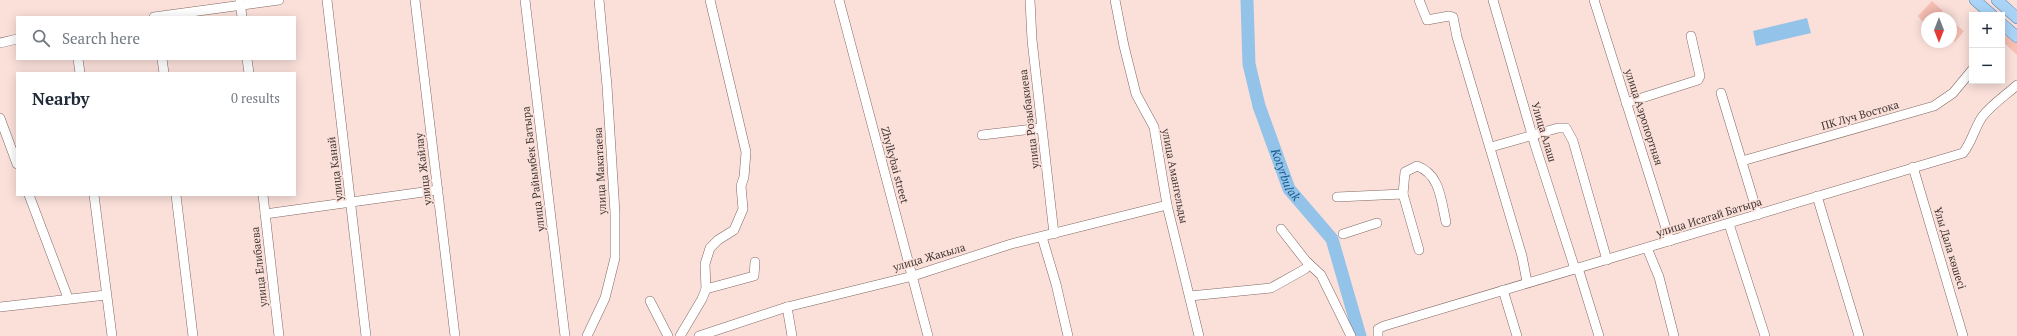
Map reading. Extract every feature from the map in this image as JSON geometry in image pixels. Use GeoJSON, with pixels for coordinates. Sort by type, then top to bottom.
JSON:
{"type":"FeatureCollection","features":[{"type":"Feature","properties":{"kind":"main road"},"geometry":{"type":"LineString","coordinates":[[1975,0],[1989,12]]}},
{"type":"Feature","properties":{"kind":"main road"},"geometry":{"type":"LineString","coordinates":[[1997,0],[2016,17],[2005,26]]}},
{"type":"Feature","properties":{"kind":"main road"},"geometry":{"type":"LineString","coordinates":[[2005,29],[2017,37]]}},
{"type":"Feature","properties":{"kind":"street"},"geometry":{"type":"LineString","coordinates":[[164,16],[241,2],[279,0]]}},
{"type":"Feature","properties":{"kind":"street","name":"улица Канай"},"geometry":{"type":"LineString","coordinates":[[327,0],[366,336]]}},
{"type":"Feature","properties":{"kind":"street","name":"улица Жайлау"},"geometry":{"type":"LineString","coordinates":[[416,0],[455,336]]}},
{"type":"Feature","properties":{"kind":"street","name":"улица Райымбек Батыра"},"geometry":{"type":"LineString","coordinates":[[525,0],[565,336]]}},
{"type":"Feature","properties":{"kind":"street","name":"улица Макатаева"},"geometry":{"type":"LineString","coordinates":[[587,336],[605,298],[615,258],[615,213],[607,86],[598,0]]}},
{"type":"Feature","properties":{"kind":"street"},"geometry":{"type":"LineString","coordinates":[[680,336],[702,299],[706,289],[705,264],[710,248],[718,240],[734,230],[743,209],[741,186],[744,177],[746,152],[710,0]]}},
{"type":"Feature","properties":{"kind":"street","name":"Zhylkybai street"},"geometry":{"type":"LineString","coordinates":[[839,0],[928,336]]}},
{"type":"Feature","properties":{"kind":"street","name":"улица Розыбакиева"},"geometry":{"type":"LineString","coordinates":[[1030,0],[1032,40],[1041,128],[1054,234]]}},
{"type":"Feature","properties":{"kind":"street","name":"улица Амангельды"},"geometry":{"type":"LineString","coordinates":[[1115,0],[1124,46],[1136,94],[1154,127],[1167,205],[1199,336]]}},
{"type":"Feature","properties":{"kind":"street"},"geometry":{"type":"LineString","coordinates":[[1419,0],[1426,20],[1449,16],[1453,17],[1457,36],[1522,256],[1527,282]]}},
{"type":"Feature","properties":{"kind":"street","name":"Улица Алаш"},"geometry":{"type":"LineString","coordinates":[[1493,0],[1532,135],[1599,336]]}},
{"type":"Feature","properties":{"kind":"street","name":"улица Аэропортная"},"geometry":{"type":"LineString","coordinates":[[1594,0],[1626,103],[1648,167],[1670,241]]}},
{"type":"Feature","properties":{"kind":"street"},"geometry":{"type":"LineString","coordinates":[[241,2],[242,16]]}},
{"type":"Feature","properties":{"kind":"street"},"geometry":{"type":"LineString","coordinates":[[1626,103],[1698,80],[1700,76],[1691,36]]}},
{"type":"Feature","properties":{"kind":"street"},"geometry":{"type":"LineString","coordinates":[[0,43],[16,39]]}},
{"type":"Feature","properties":{"kind":"street"},"geometry":{"type":"LineString","coordinates":[[78,60],[80,72]]}},
{"type":"Feature","properties":{"kind":"street"},"geometry":{"type":"LineString","coordinates":[[162,60],[164,72]]}},
{"type":"Feature","properties":{"kind":"street"},"geometry":{"type":"LineString","coordinates":[[247,60],[249,72]]}},
{"type":"Feature","properties":{"kind":"street","name":"ПК Луч Востока"},"geometry":{"type":"LineString","coordinates":[[1742,160],[1934,106],[1953,93],[1969,74]]}},
{"type":"Feature","properties":{"kind":"street","name":"улица Исатай Батыра"},"geometry":{"type":"LineString","coordinates":[[1378,333],[1527,282],[1729,224],[1817,196],[1963,153],[1970,144],[1975,129],[1983,115],[2017,85]]}},
{"type":"Feature","properties":{"kind":"street"},"geometry":{"type":"LineString","coordinates":[[1721,93],[1758,215]]}},
{"type":"Feature","properties":{"kind":"street"},"geometry":{"type":"LineString","coordinates":[[0,118],[16,161]]}},
{"type":"Feature","properties":{"kind":"street"},"geometry":{"type":"LineString","coordinates":[[982,135],[1041,128]]}},
{"type":"Feature","properties":{"kind":"street"},"geometry":{"type":"LineString","coordinates":[[1491,147],[1558,128],[1566,128],[1570,134],[1607,260]]}},
{"type":"Feature","properties":{"kind":"street"},"geometry":{"type":"LineString","coordinates":[[1419,250],[1403,194],[1405,172],[1416,166],[1427,170],[1436,182],[1446,222]]}},
{"type":"Feature","properties":{"kind":"street","name":"Ұлы Дала көшесі"},"geometry":{"type":"LineString","coordinates":[[1913,167],[1963,336]]}},
{"type":"Feature","properties":{"kind":"street"},"geometry":{"type":"LineString","coordinates":[[265,214],[438,190]]}},
{"type":"Feature","properties":{"kind":"street"},"geometry":{"type":"LineString","coordinates":[[1337,197],[1403,194]]}},
{"type":"Feature","properties":{"kind":"street"},"geometry":{"type":"LineString","coordinates":[[29,196],[68,298]]}},
{"type":"Feature","properties":{"kind":"street"},"geometry":{"type":"LineString","coordinates":[[94,196],[112,336]]}},
{"type":"Feature","properties":{"kind":"street"},"geometry":{"type":"LineString","coordinates":[[176,196],[192,336]]}},
{"type":"Feature","properties":{"kind":"street","name":"улица Елибаева"},"geometry":{"type":"LineString","coordinates":[[263,196],[279,336]]}},
{"type":"Feature","properties":{"kind":"street"},"geometry":{"type":"LineString","coordinates":[[1817,196],[1859,336]]}},
{"type":"Feature","properties":{"kind":"street","name":"улица Жакыла"},"geometry":{"type":"LineString","coordinates":[[699,336],[787,307],[913,276],[1011,244],[1167,205]]}},
{"type":"Feature","properties":{"kind":"street"},"geometry":{"type":"LineString","coordinates":[[1343,234],[1377,222]]}},
{"type":"Feature","properties":{"kind":"street"},"geometry":{"type":"LineString","coordinates":[[1729,224],[1765,336]]}},
{"type":"Feature","properties":{"kind":"street"},"geometry":{"type":"LineString","coordinates":[[1281,229],[1308,264],[1321,275],[1351,336]]}},
{"type":"Feature","properties":{"kind":"street"},"geometry":{"type":"LineString","coordinates":[[1042,237],[1056,284],[1068,336]]}},
{"type":"Feature","properties":{"kind":"street"},"geometry":{"type":"LineString","coordinates":[[1647,248],[1659,277],[1674,336]]}},
{"type":"Feature","properties":{"kind":"street"},"geometry":{"type":"LineString","coordinates":[[706,289],[754,276],[755,262]]}},
{"type":"Feature","properties":{"kind":"street"},"geometry":{"type":"LineString","coordinates":[[1190,296],[1270,288],[1305,269],[1308,264]]}},
{"type":"Feature","properties":{"kind":"street"},"geometry":{"type":"LineString","coordinates":[[1503,290],[1517,336]]}},
{"type":"Feature","properties":{"kind":"street"},"geometry":{"type":"LineString","coordinates":[[0,307],[68,298],[106,295]]}},
{"type":"Feature","properties":{"kind":"street"},"geometry":{"type":"LineString","coordinates":[[650,301],[668,336]]}},
{"type":"Feature","properties":{"kind":"street"},"geometry":{"type":"LineString","coordinates":[[787,307],[792,336]]}},
{"type":"Feature","properties":{"kind":"shaded area"},"geometry":{"type":"Polygon","coordinates":[[[1932,1],[1943,11],[1942,12],[1922,12],[1932,1]]]}},
{"type":"Feature","properties":{"kind":"shaded area"},"geometry":{"type":"Polygon","coordinates":[[[1921,13],[1921,20],[1918,16],[1921,13]]]}},
{"type":"Feature","properties":{"kind":"shaded area"},"geometry":{"type":"Polygon","coordinates":[[[1957,25],[1964,31],[1957,40],[1957,25]]]}},
{"type":"Feature","properties":{"kind":"shaded area"},"geometry":{"type":"Polygon","coordinates":[[[2007,34],[2017,42],[2017,55],[2005,44],[2005,37],[2007,34]]]}},
{"type":"Feature","properties":{"kind":"water"},"geometry":{"type":"Polygon","coordinates":[[[1807,18],[1811,33],[1756,46],[1753,31],[1807,18]]]}},
{"type":"Feature","properties":{"kind":"waterway","name":"Kotyrbulak"},"geometry":{"type":"LineString","coordinates":[[1247,0],[1249,64],[1259,106],[1289,189],[1332,239],[1360,336]]}}]}
